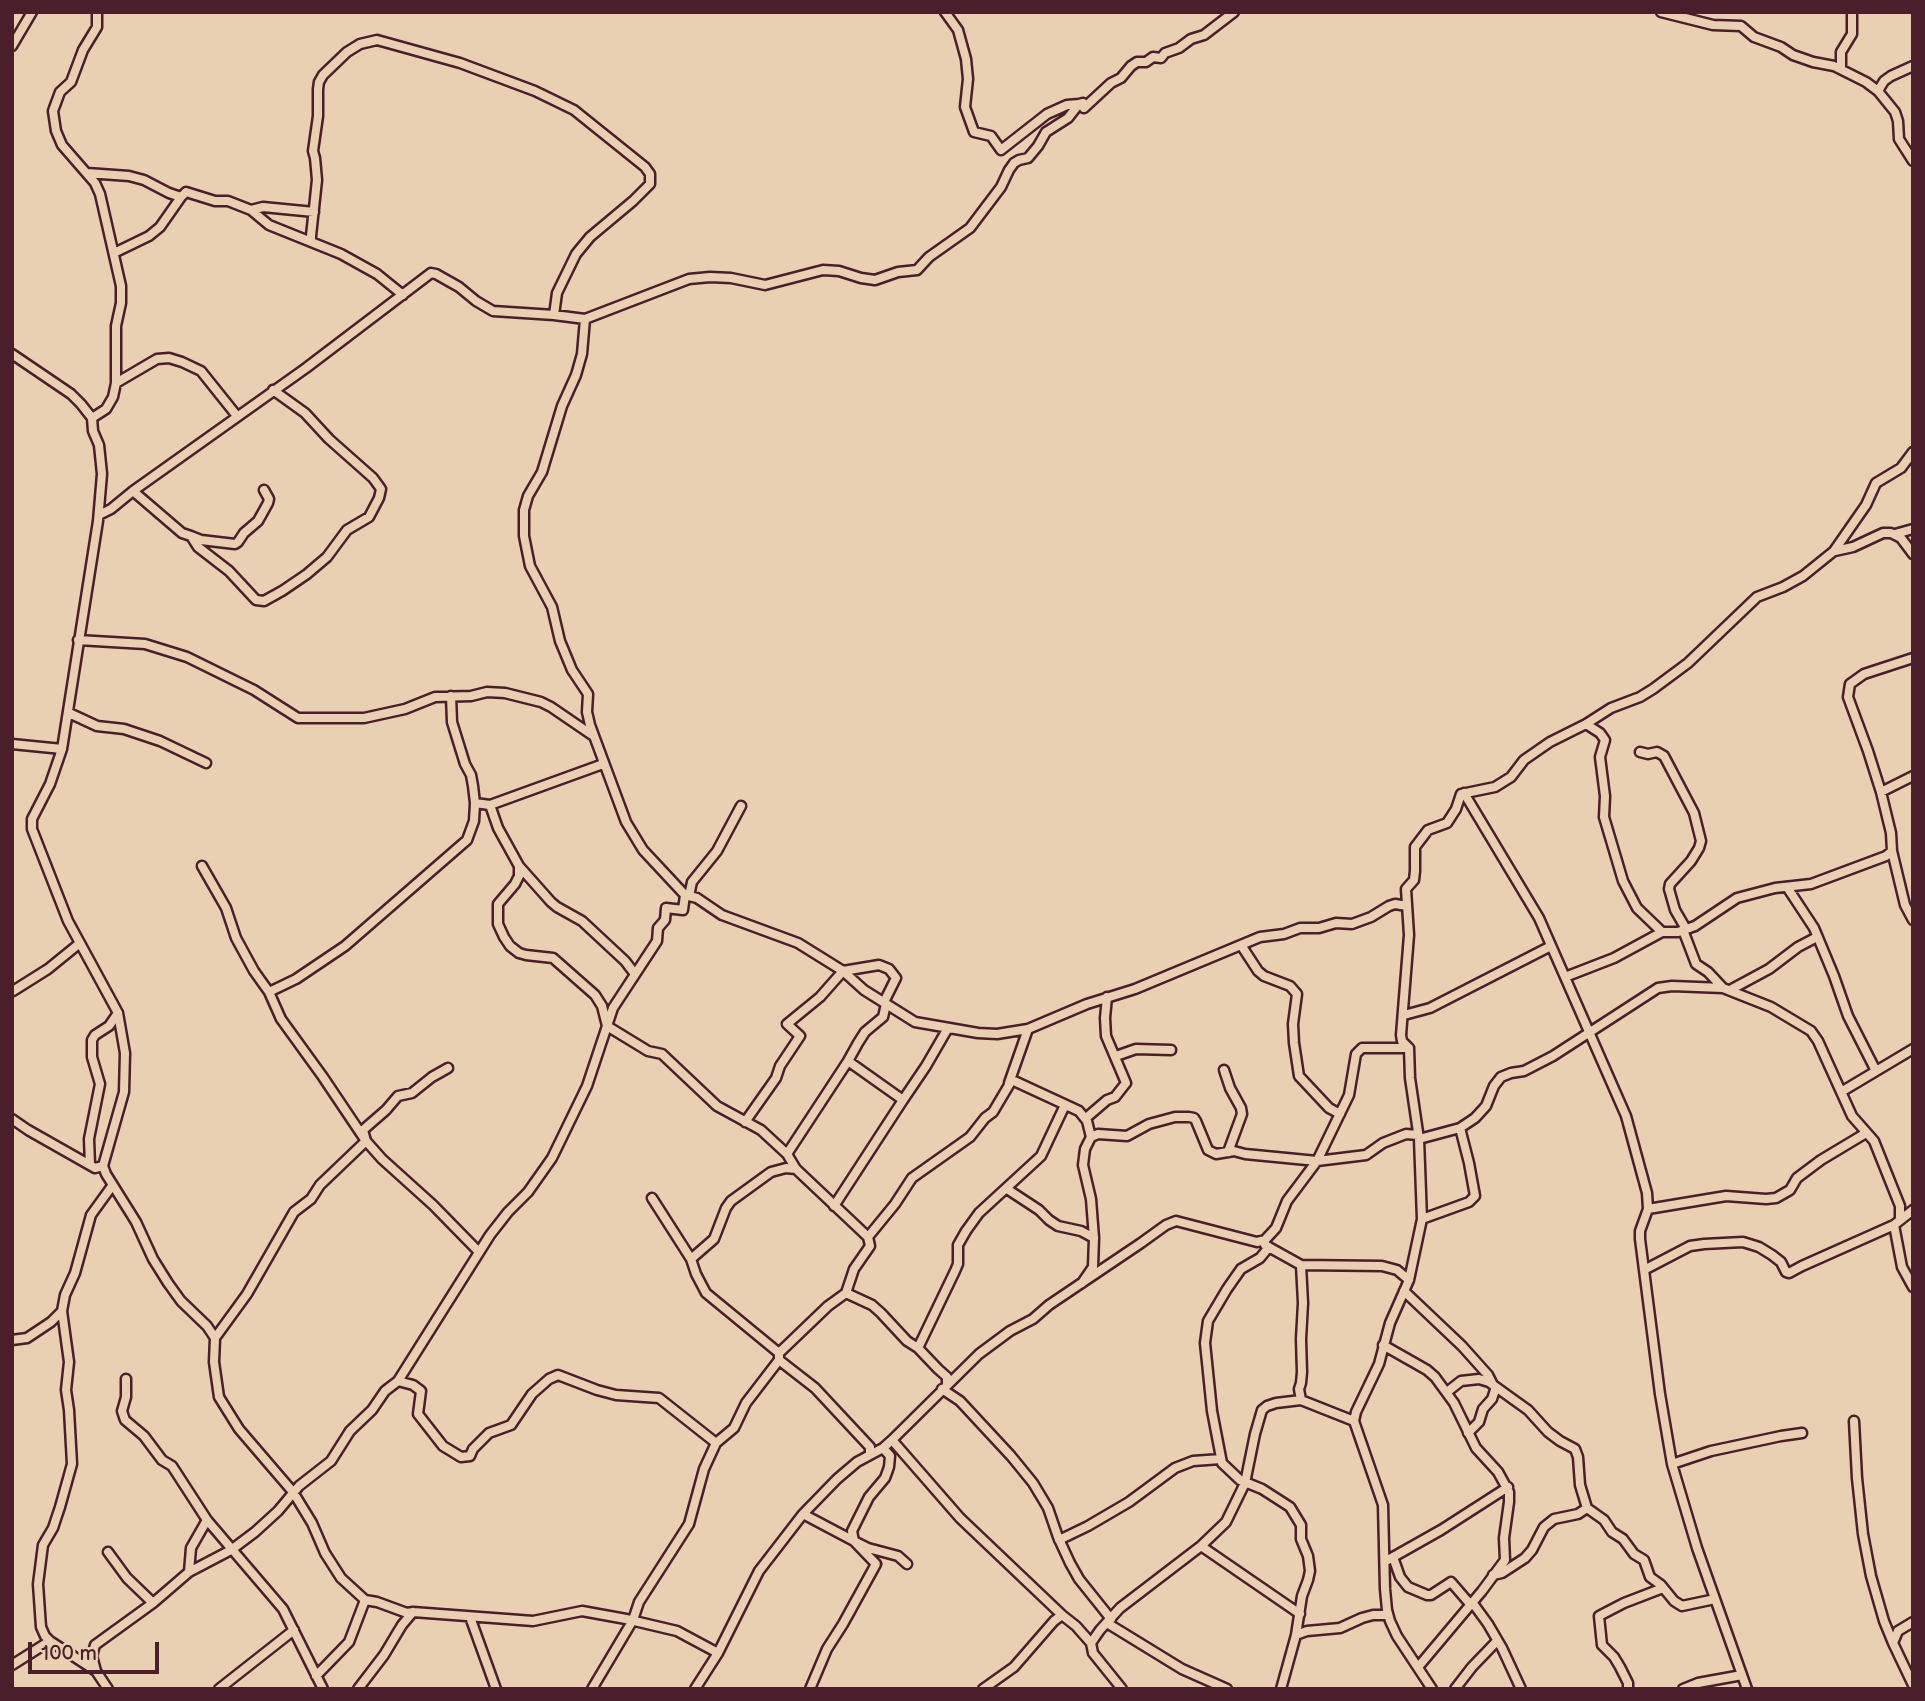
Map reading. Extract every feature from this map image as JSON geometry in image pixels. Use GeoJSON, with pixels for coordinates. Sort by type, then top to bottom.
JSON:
{"type":"FeatureCollection","features":[{"type":"Feature","properties":{"kind":"street"},"geometry":{"type":"LineString","coordinates":[[12,46],[32,12]]}},
{"type":"Feature","properties":{"kind":"street"},"geometry":{"type":"LineString","coordinates":[[92,418],[106,408],[113,397],[116,383],[116,326],[121,303],[121,286],[100,194],[95,183],[62,145],[56,131],[53,111],[60,92],[74,78],[83,50],[97,27],[97,12]]}},
{"type":"Feature","properties":{"kind":"street"},"geometry":{"type":"LineString","coordinates":[[945,12],[958,30],[966,60],[968,79],[965,107],[974,132],[991,136],[1001,150],[1047,114],[1067,105],[1083,103],[1084,108],[1137,62],[1146,62],[1153,57],[1161,58],[1191,39],[1204,35],[1234,12]]}},
{"type":"Feature","properties":{"kind":"street"},"geometry":{"type":"LineString","coordinates":[[1661,12],[1713,25],[1741,26],[1754,37],[1781,47],[1793,55],[1841,69],[1866,82],[1878,91],[1895,112],[1899,139],[1913,160]]}},
{"type":"Feature","properties":{"kind":"street"},"geometry":{"type":"LineString","coordinates":[[1841,69],[1841,52],[1852,34],[1852,12]]}},
{"type":"Feature","properties":{"kind":"street"},"geometry":{"type":"LineString","coordinates":[[312,241],[317,180],[313,151],[319,82],[339,59],[360,44],[377,40],[460,63],[535,91],[574,110],[645,167],[650,174],[650,184],[590,237],[576,254],[557,293],[554,315]]}},
{"type":"Feature","properties":{"kind":"street"},"geometry":{"type":"LineString","coordinates":[[1878,91],[1881,84],[1891,76],[1913,66]]}},
{"type":"Feature","properties":{"kind":"street"},"geometry":{"type":"LineString","coordinates":[[99,514],[111,509],[358,330],[431,273],[459,286],[493,311],[586,319],[689,279],[709,276],[770,285],[823,270],[875,280],[898,272],[917,271],[929,257],[970,228],[1001,187],[1012,166],[1019,160],[1028,158],[1046,132],[1068,118],[1079,104]]}},
{"type":"Feature","properties":{"kind":"street"},"geometry":{"type":"LineString","coordinates":[[87,173],[129,176],[181,197]]}},
{"type":"Feature","properties":{"kind":"street"},"geometry":{"type":"LineString","coordinates":[[114,253],[149,236],[160,227],[181,197],[189,191],[251,210],[269,225],[341,254],[377,274],[403,295]]}},
{"type":"Feature","properties":{"kind":"street"},"geometry":{"type":"LineString","coordinates":[[251,210],[271,208],[313,212]]}},
{"type":"Feature","properties":{"kind":"street"},"geometry":{"type":"LineString","coordinates":[[586,319],[580,364],[562,406],[542,472],[528,496],[523,523],[530,566],[552,607],[560,640],[572,670],[588,694],[587,712],[594,736],[632,835],[653,862],[687,895],[722,915],[798,943],[843,971],[864,990],[915,1023],[997,1034],[1028,1030],[1087,1004],[1135,989],[1260,937],[1284,934],[1300,928],[1319,928],[1336,923],[1352,924],[1390,906],[1407,906]]}},
{"type":"Feature","properties":{"kind":"street"},"geometry":{"type":"LineString","coordinates":[[12,354],[71,394],[92,418],[93,431],[99,445],[102,474],[99,514],[62,749],[50,784],[32,819],[32,829],[68,921],[118,1013],[125,1053],[124,1092],[103,1166],[168,1283],[215,1338]]}},
{"type":"Feature","properties":{"kind":"street"},"geometry":{"type":"LineString","coordinates":[[116,383],[157,359],[169,358],[201,371],[237,416]]}},
{"type":"Feature","properties":{"kind":"street"},"geometry":{"type":"LineString","coordinates":[[191,536],[198,547],[229,571],[256,600],[264,601],[318,566],[347,530],[365,521],[372,514],[381,489],[378,482],[329,439],[305,413],[274,390]]}},
{"type":"Feature","properties":{"kind":"street"},"geometry":{"type":"LineString","coordinates":[[1433,1689],[1397,1636],[1388,1615],[1385,1589],[1390,1559],[1383,1505],[1354,1421],[1379,1364],[1390,1323],[1409,1280],[1422,1219],[1419,1137],[1410,1078],[1409,1048],[1402,1041],[1409,935],[1406,889],[1413,883],[1415,846],[1428,830],[1447,823],[1456,809],[1460,795],[1495,787],[1511,777],[1532,754],[1611,708],[1640,697],[1667,680],[1757,597],[1803,576],[1834,551],[1866,505],[1877,483],[1901,468],[1913,452]]}},
{"type":"Feature","properties":{"kind":"street"},"geometry":{"type":"LineString","coordinates":[[133,491],[182,533],[201,540],[235,544],[258,521],[268,503],[269,499],[264,490]]}},
{"type":"Feature","properties":{"kind":"street"},"geometry":{"type":"LineString","coordinates":[[1834,551],[1853,547],[1882,533],[1895,534],[1913,529]]}},
{"type":"Feature","properties":{"kind":"street"},"geometry":{"type":"LineString","coordinates":[[1895,534],[1902,538],[1913,554]]}},
{"type":"Feature","properties":{"kind":"street"},"geometry":{"type":"LineString","coordinates":[[78,640],[145,644],[187,657],[254,690],[298,718],[364,718],[405,709],[435,697],[471,696],[487,692],[518,695],[551,707],[594,736]]}},
{"type":"Feature","properties":{"kind":"street"},"geometry":{"type":"LineString","coordinates":[[1913,658],[1864,674],[1850,684],[1848,697],[1881,792],[1905,905],[1913,920]]}},
{"type":"Feature","properties":{"kind":"street"},"geometry":{"type":"LineString","coordinates":[[269,992],[296,979],[345,946],[469,837],[474,821],[475,803],[471,775],[452,722],[451,696]]}},
{"type":"Feature","properties":{"kind":"street"},"geometry":{"type":"LineString","coordinates":[[69,713],[97,726],[124,729],[160,741],[206,763]]}},
{"type":"Feature","properties":{"kind":"street"},"geometry":{"type":"LineString","coordinates":[[1586,724],[1600,733],[1605,740],[1601,757],[1604,817],[1623,881],[1637,908],[1662,932]]}},
{"type":"Feature","properties":{"kind":"street"},"geometry":{"type":"LineString","coordinates":[[12,744],[62,749]]}},
{"type":"Feature","properties":{"kind":"street"},"geometry":{"type":"LineString","coordinates":[[1640,752],[1657,752],[1664,756],[1694,813],[1701,841],[1699,848],[1668,889],[1696,964],[1726,989]]}},
{"type":"Feature","properties":{"kind":"street"},"geometry":{"type":"LineString","coordinates":[[475,803],[490,805],[603,764]]}},
{"type":"Feature","properties":{"kind":"street"},"geometry":{"type":"LineString","coordinates":[[1881,792],[1913,776]]}},
{"type":"Feature","properties":{"kind":"street"},"geometry":{"type":"LineString","coordinates":[[1464,793],[1539,918],[1626,1116],[1647,1193],[1648,1209],[1640,1231],[1660,1394],[1672,1464],[1697,1548],[1747,1689]]}},
{"type":"Feature","properties":{"kind":"street"},"geometry":{"type":"LineString","coordinates":[[490,805],[498,828],[519,866],[557,907],[582,921],[625,961],[635,974]]}},
{"type":"Feature","properties":{"kind":"street"},"geometry":{"type":"LineString","coordinates":[[108,1689],[96,1671],[92,1656],[95,1644],[153,1603],[190,1572],[231,1550],[278,1511],[293,1492],[331,1461],[350,1431],[372,1410],[385,1391],[398,1381],[480,1252],[552,1158],[587,1086],[613,1008],[657,941],[659,928],[665,920],[666,908],[683,909],[692,882],[717,851],[741,806]]}},
{"type":"Feature","properties":{"kind":"street"},"geometry":{"type":"LineString","coordinates":[[1565,977],[1614,958],[1662,932],[1695,926],[1737,898],[1775,888],[1805,886],[1886,856],[1892,851]]}},
{"type":"Feature","properties":{"kind":"street"},"geometry":{"type":"LineString","coordinates":[[202,866],[226,908],[236,938],[269,992],[281,1019],[366,1141],[480,1252]]}},
{"type":"Feature","properties":{"kind":"street"},"geometry":{"type":"LineString","coordinates":[[519,866],[516,884],[498,904],[498,924],[510,946],[519,953],[532,957],[554,958],[595,995],[602,1006],[607,1026],[648,1051],[662,1055],[717,1106],[761,1130],[788,1154],[796,1169],[868,1237],[870,1246],[854,1269],[846,1293],[828,1306],[779,1357],[746,1404],[734,1429],[716,1443],[704,1469],[689,1524],[645,1592],[633,1620],[592,1689]]}},
{"type":"Feature","properties":{"kind":"street"},"geometry":{"type":"LineString","coordinates":[[1787,887],[1810,920],[1848,1016],[1876,1071]]}},
{"type":"Feature","properties":{"kind":"street"},"geometry":{"type":"LineString","coordinates":[[1726,989],[1769,969],[1798,947],[1817,937]]}},
{"type":"Feature","properties":{"kind":"street"},"geometry":{"type":"LineString","coordinates":[[13,990],[48,969],[80,943]]}},
{"type":"Feature","properties":{"kind":"street"},"geometry":{"type":"LineString","coordinates":[[1241,946],[1258,971],[1290,986],[1297,994],[1293,1033],[1299,1076],[1329,1108],[1340,1114]]}},
{"type":"Feature","properties":{"kind":"street"},"geometry":{"type":"LineString","coordinates":[[1404,1015],[1430,1008],[1551,946]]}},
{"type":"Feature","properties":{"kind":"street"},"geometry":{"type":"LineString","coordinates":[[745,1122],[776,1078],[780,1066],[800,1036],[788,1024],[820,997],[843,971],[879,965],[889,969],[895,978],[885,1003],[883,1017],[866,1032],[788,1154]]}},
{"type":"Feature","properties":{"kind":"street"},"geometry":{"type":"LineString","coordinates":[[1082,1283],[1093,1267],[1091,1199],[1083,1165],[1085,1149],[1091,1137],[1098,1134],[1127,1136],[1149,1124],[1175,1117],[1189,1117],[1196,1121],[1208,1150],[1216,1154],[1228,1152],[1317,1161],[1366,1155],[1383,1143],[1406,1134],[1419,1137],[1460,1128],[1486,1106],[1495,1084],[1502,1077],[1535,1065],[1658,988],[1672,986],[1726,989],[1772,1007],[1811,1031],[1852,1116],[1874,1141],[1900,1206],[1897,1222],[1902,1267],[1913,1287]]}},
{"type":"Feature","properties":{"kind":"street"},"geometry":{"type":"LineString","coordinates":[[1086,1118],[1107,1100],[1115,1097],[1126,1083],[1107,1040],[1107,998]]}},
{"type":"Feature","properties":{"kind":"street"},"geometry":{"type":"LineString","coordinates":[[90,1165],[89,1139],[100,1084],[92,1057],[92,1040],[109,1026],[118,1013]]}},
{"type":"Feature","properties":{"kind":"street"},"geometry":{"type":"LineString","coordinates":[[834,1206],[922,1073],[948,1028]]}},
{"type":"Feature","properties":{"kind":"street"},"geometry":{"type":"LineString","coordinates":[[868,1237],[914,1176],[971,1137],[985,1118],[994,1111],[1009,1083],[1028,1030]]}},
{"type":"Feature","properties":{"kind":"street"},"geometry":{"type":"LineString","coordinates":[[1281,1689],[1310,1571],[1306,1548],[1301,1539],[1301,1525],[1290,1507],[1262,1489],[1245,1483],[1229,1471],[1221,1460],[1206,1367],[1206,1328],[1211,1315],[1241,1269],[1260,1258],[1287,1201],[1317,1161],[1349,1095],[1355,1057],[1360,1049],[1409,1048]]}},
{"type":"Feature","properties":{"kind":"street"},"geometry":{"type":"LineString","coordinates":[[1116,1056],[1136,1049],[1171,1049]]}},
{"type":"Feature","properties":{"kind":"street"},"geometry":{"type":"LineString","coordinates":[[1841,1092],[1913,1049]]}},
{"type":"Feature","properties":{"kind":"street"},"geometry":{"type":"LineString","coordinates":[[848,1061],[902,1100]]}},
{"type":"Feature","properties":{"kind":"street"},"geometry":{"type":"LineString","coordinates":[[366,1141],[363,1130],[398,1096],[412,1093],[448,1068]]}},
{"type":"Feature","properties":{"kind":"street"},"geometry":{"type":"LineString","coordinates":[[1224,1070],[1242,1114],[1228,1152]]}},
{"type":"Feature","properties":{"kind":"street"},"geometry":{"type":"LineString","coordinates":[[1009,1083],[1014,1080],[1079,1111],[1086,1118],[1091,1137]]}},
{"type":"Feature","properties":{"kind":"street"},"geometry":{"type":"LineString","coordinates":[[918,1349],[958,1264],[957,1249],[961,1240],[979,1213],[1041,1156],[1065,1105]]}},
{"type":"Feature","properties":{"kind":"street"},"geometry":{"type":"LineString","coordinates":[[12,1119],[95,1168],[103,1166]]}},
{"type":"Feature","properties":{"kind":"street"},"geometry":{"type":"LineString","coordinates":[[1422,1219],[1469,1202],[1475,1196],[1460,1128]]}},
{"type":"Feature","properties":{"kind":"street"},"geometry":{"type":"LineString","coordinates":[[1648,1209],[1726,1196],[1776,1198],[1790,1190],[1797,1178],[1821,1160],[1866,1133]]}},
{"type":"Feature","properties":{"kind":"street"},"geometry":{"type":"LineString","coordinates":[[366,1141],[320,1185],[311,1199],[294,1212],[247,1294],[215,1338],[214,1362],[219,1397],[239,1429],[293,1492],[341,1578],[365,1600],[407,1614],[414,1612],[533,1621],[582,1611],[677,1630],[718,1653]]}},
{"type":"Feature","properties":{"kind":"street"},"geometry":{"type":"LineString","coordinates":[[691,1259],[714,1239],[731,1201],[771,1172],[786,1168],[796,1169]]}},
{"type":"Feature","properties":{"kind":"street"},"geometry":{"type":"LineString","coordinates":[[96,1671],[50,1641],[41,1627],[38,1584],[43,1545],[60,1507],[72,1464],[66,1390],[69,1362],[61,1311],[75,1273],[90,1215],[112,1186]]}},
{"type":"Feature","properties":{"kind":"street"},"geometry":{"type":"LineString","coordinates":[[1007,1189],[1059,1226],[1081,1231],[1094,1238]]}},
{"type":"Feature","properties":{"kind":"street"},"geometry":{"type":"LineString","coordinates":[[652,1198],[691,1259],[706,1293],[815,1388],[870,1447],[870,1454]]}},
{"type":"Feature","properties":{"kind":"street"},"geometry":{"type":"LineString","coordinates":[[1644,1270],[1690,1246],[1743,1242],[1772,1255],[1789,1273],[1897,1222],[1913,1210]]}},
{"type":"Feature","properties":{"kind":"street"},"geometry":{"type":"LineString","coordinates":[[695,1689],[718,1653],[759,1571],[803,1514],[837,1479],[857,1462],[883,1448],[979,1354],[1166,1225],[1176,1221],[1267,1243],[1286,1258],[1301,1265],[1382,1266],[1397,1270],[1409,1280]]}},
{"type":"Feature","properties":{"kind":"street"},"geometry":{"type":"LineString","coordinates":[[1301,1265],[1302,1372],[1298,1389],[1301,1400]]}},
{"type":"Feature","properties":{"kind":"street"},"geometry":{"type":"LineString","coordinates":[[1404,1291],[1462,1346],[1495,1386],[1492,1399],[1483,1409],[1479,1422],[1468,1433]]}},
{"type":"Feature","properties":{"kind":"street"},"geometry":{"type":"LineString","coordinates":[[846,1293],[872,1305],[947,1377],[945,1387]]}},
{"type":"Feature","properties":{"kind":"street"},"geometry":{"type":"LineString","coordinates":[[12,1340],[27,1338],[51,1322],[61,1311]]}},
{"type":"Feature","properties":{"kind":"street"},"geometry":{"type":"LineString","coordinates":[[1383,1345],[1435,1377],[1454,1403],[1476,1448],[1508,1487],[1505,1560],[1419,1666]]}},
{"type":"Feature","properties":{"kind":"street"},"geometry":{"type":"LineString","coordinates":[[398,1381],[413,1385],[421,1391],[418,1414],[443,1446],[461,1457],[470,1456],[473,1449],[489,1433],[511,1425],[532,1394],[558,1375],[597,1391],[659,1398],[716,1443]]}},
{"type":"Feature","properties":{"kind":"street"},"geometry":{"type":"LineString","coordinates":[[1447,1392],[1461,1381],[1479,1379],[1495,1386],[1528,1410],[1554,1436],[1575,1449],[1580,1485],[1587,1508],[1601,1517],[1634,1554],[1644,1560],[1650,1577],[1679,1606],[1715,1599]]}},
{"type":"Feature","properties":{"kind":"street"},"geometry":{"type":"LineString","coordinates":[[126,1380],[126,1397],[122,1411],[125,1420],[144,1436],[162,1460],[172,1466],[207,1520],[283,1609],[323,1689]]}},
{"type":"Feature","properties":{"kind":"street"},"geometry":{"type":"LineString","coordinates":[[945,1387],[1033,1483],[1048,1508],[1059,1540],[1079,1578],[1109,1621],[1182,1669],[1227,1689]]}},
{"type":"Feature","properties":{"kind":"street"},"geometry":{"type":"LineString","coordinates":[[1091,1643],[1120,1608],[1201,1546],[1226,1522],[1245,1483],[1262,1410],[1276,1403],[1301,1400],[1354,1421]]}},
{"type":"Feature","properties":{"kind":"street"},"geometry":{"type":"LineString","coordinates":[[1854,1421],[1863,1534],[1871,1576],[1884,1621],[1913,1685]]}},
{"type":"Feature","properties":{"kind":"street"},"geometry":{"type":"LineString","coordinates":[[1672,1464],[1711,1451],[1802,1433]]}},
{"type":"Feature","properties":{"kind":"street"},"geometry":{"type":"LineString","coordinates":[[892,1440],[960,1518],[1076,1626],[1091,1643],[1093,1653],[1122,1689]]}},
{"type":"Feature","properties":{"kind":"street"},"geometry":{"type":"LineString","coordinates":[[810,1689],[827,1649],[876,1567],[875,1561],[854,1541],[852,1531],[869,1497],[885,1478],[890,1456],[883,1448]]}},
{"type":"Feature","properties":{"kind":"street"},"geometry":{"type":"LineString","coordinates":[[1059,1540],[1129,1502],[1174,1468],[1193,1461],[1221,1460]]}},
{"type":"Feature","properties":{"kind":"street"},"geometry":{"type":"LineString","coordinates":[[1390,1559],[1508,1487]]}},
{"type":"Feature","properties":{"kind":"street"},"geometry":{"type":"LineString","coordinates":[[1493,1575],[1502,1573],[1525,1558],[1544,1527],[1554,1519],[1578,1514],[1587,1508]]}},
{"type":"Feature","properties":{"kind":"street"},"geometry":{"type":"LineString","coordinates":[[803,1514],[868,1548],[898,1556],[907,1564]]}},
{"type":"Feature","properties":{"kind":"street"},"geometry":{"type":"LineString","coordinates":[[190,1572],[191,1548],[207,1520]]}},
{"type":"Feature","properties":{"kind":"street"},"geometry":{"type":"LineString","coordinates":[[1201,1546],[1300,1614]]}},
{"type":"Feature","properties":{"kind":"street"},"geometry":{"type":"LineString","coordinates":[[108,1552],[127,1578],[153,1603]]}},
{"type":"Feature","properties":{"kind":"street"},"geometry":{"type":"LineString","coordinates":[[1390,1559],[1408,1587],[1427,1595],[1450,1582],[1488,1624],[1521,1689]]}},
{"type":"Feature","properties":{"kind":"street"},"geometry":{"type":"LineString","coordinates":[[1628,1689],[1628,1683],[1614,1657],[1602,1645],[1599,1616],[1663,1588]]}},
{"type":"Feature","properties":{"kind":"street"},"geometry":{"type":"LineString","coordinates":[[316,1676],[349,1643],[365,1600]]}},
{"type":"Feature","properties":{"kind":"street"},"geometry":{"type":"LineString","coordinates":[[358,1689],[414,1612]]}},
{"type":"Feature","properties":{"kind":"street"},"geometry":{"type":"LineString","coordinates":[[985,1688],[1014,1667],[1062,1615]]}},
{"type":"Feature","properties":{"kind":"street"},"geometry":{"type":"LineString","coordinates":[[1296,1635],[1307,1631],[1340,1629],[1362,1618],[1388,1615]]}},
{"type":"Feature","properties":{"kind":"street"},"geometry":{"type":"LineString","coordinates":[[470,1617],[496,1689]]}},
{"type":"Feature","properties":{"kind":"street"},"geometry":{"type":"LineString","coordinates":[[1893,1643],[1898,1631],[1913,1622]]}},
{"type":"Feature","properties":{"kind":"street"},"geometry":{"type":"LineString","coordinates":[[219,1689],[294,1630]]}},
{"type":"Feature","properties":{"kind":"street"},"geometry":{"type":"LineString","coordinates":[[12,1665],[50,1641]]}},
{"type":"Feature","properties":{"kind":"street"},"geometry":{"type":"LineString","coordinates":[[1455,1689],[1497,1641]]}},
{"type":"Feature","properties":{"kind":"street"},"geometry":{"type":"LineString","coordinates":[[1683,1689],[1698,1683],[1742,1675]]}}]}
